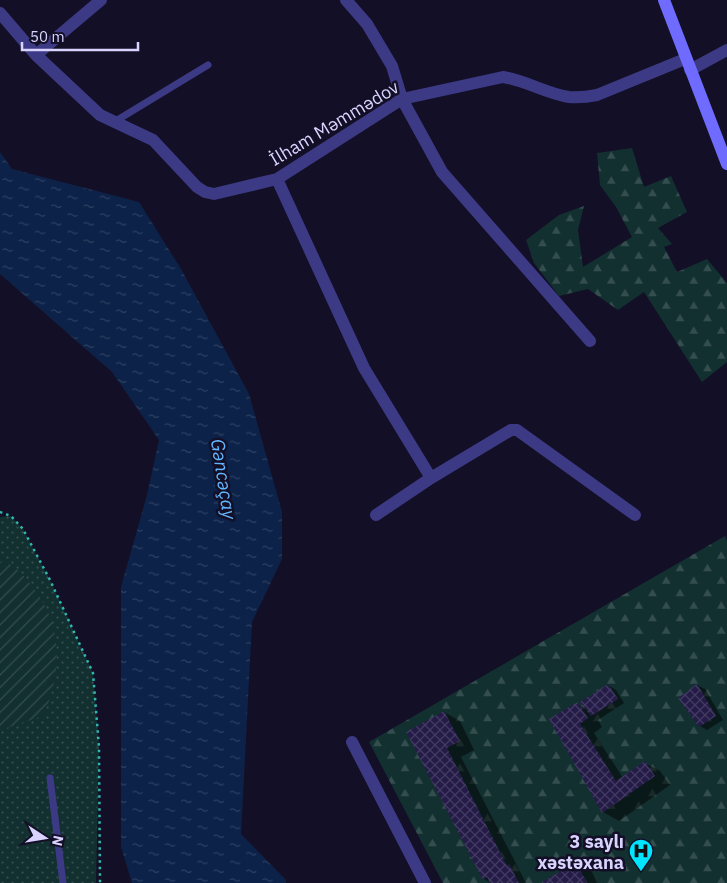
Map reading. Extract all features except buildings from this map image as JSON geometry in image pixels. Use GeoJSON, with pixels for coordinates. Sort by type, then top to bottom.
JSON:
{"type":"FeatureCollection","features":[{"type":"Feature","properties":{"kind":"main road"},"geometry":{"type":"LineString","coordinates":[[664,0],[727,164]]}},
{"type":"Feature","properties":{"kind":"street"},"geometry":{"type":"LineString","coordinates":[[36,55],[101,0]]}},
{"type":"Feature","properties":{"kind":"street"},"geometry":{"type":"LineString","coordinates":[[346,0],[368,24],[392,66],[402,99],[442,172],[590,342]]}},
{"type":"Feature","properties":{"kind":"street","name":"İlham Məmmədov"},"geometry":{"type":"LineString","coordinates":[[0,13],[36,55],[100,115],[142,133],[153,140],[197,187],[205,192],[214,194],[278,179],[402,99],[503,76],[514,78],[566,97],[582,98],[597,95],[688,65],[727,50]]}},
{"type":"Feature","properties":{"kind":"street"},"geometry":{"type":"LineString","coordinates":[[278,179],[364,368],[431,478]]}},
{"type":"Feature","properties":{"kind":"street"},"geometry":{"type":"LineString","coordinates":[[376,515],[431,478],[512,430],[516,430],[635,515]]}},
{"type":"Feature","properties":{"kind":"street"},"geometry":{"type":"LineString","coordinates":[[352,742],[425,883]]}},
{"type":"Feature","properties":{"kind":"lane"},"geometry":{"type":"LineString","coordinates":[[113,122],[208,65]]}},
{"type":"Feature","properties":{"kind":"lane"},"geometry":{"type":"LineString","coordinates":[[50,778],[63,883]]}},
{"type":"Feature","properties":{"kind":"path"},"geometry":{"type":"LineString","coordinates":[[0,512],[11,516],[24,529],[93,673],[99,747],[100,883]]}},
{"type":"Feature","properties":{"kind":"green space"},"geometry":{"type":"Polygon","coordinates":[[[632,148],[644,187],[671,176],[687,212],[658,228],[672,244],[664,247],[677,272],[707,259],[727,283],[727,362],[702,382],[644,292],[618,310],[588,289],[559,296],[534,263],[526,240],[559,215],[584,206],[578,230],[583,267],[632,237],[616,207],[600,185],[597,153],[632,148]]]}},
{"type":"Feature","properties":{"kind":"green space"},"geometry":{"type":"Polygon","coordinates":[[[11,516],[23,529],[50,580],[93,673],[99,747],[96,883],[0,883],[0,517],[11,516]]]}},
{"type":"Feature","properties":{"kind":"green space"},"geometry":{"type":"Polygon","coordinates":[[[725,536],[727,541],[727,883],[443,883],[369,742],[725,536]]]}},
{"type":"Feature","properties":{"kind":"green space"},"geometry":{"type":"Polygon","coordinates":[[[3,561],[11,565],[22,575],[42,601],[50,616],[57,649],[54,683],[50,700],[43,716],[0,730],[0,562],[3,561]]]}},
{"type":"Feature","properties":{"kind":"water","name":"Gəncəçay"},"geometry":{"type":"Polygon","coordinates":[[[0,152],[12,169],[139,202],[181,269],[249,394],[282,512],[282,559],[252,622],[241,834],[286,880],[286,883],[132,883],[121,847],[121,587],[147,495],[159,440],[112,372],[0,274],[0,152]]]}},
{"type":"Feature","properties":{"kind":"place","name":"3 saylı xəstəxana"},"geometry":{"type":"Point","coordinates":[641,872]}}]}
